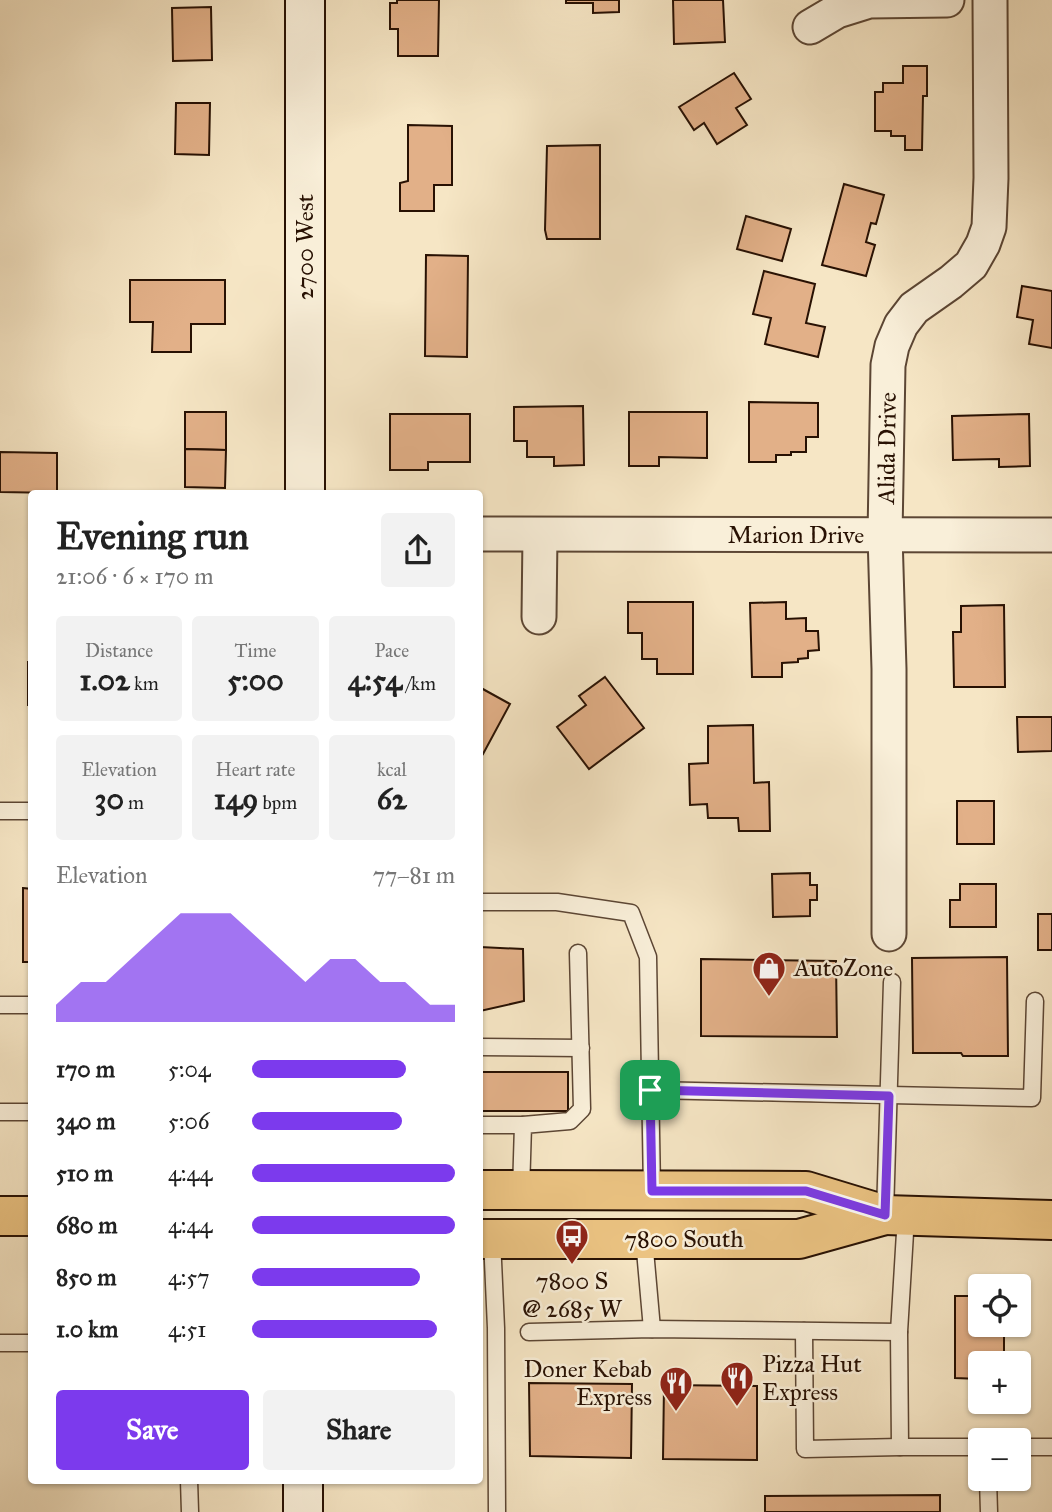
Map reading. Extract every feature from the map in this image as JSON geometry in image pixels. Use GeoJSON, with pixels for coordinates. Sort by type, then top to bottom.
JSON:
{"type":"FeatureCollection","features":[{"type":"Feature","properties":{"kind":"main road","name":"2700 West"},"geometry":{"type":"LineString","coordinates":[[305,0],[305,490]]}},
{"type":"Feature","properties":{"kind":"main road","name":"7800 South"},"geometry":{"type":"LineString","coordinates":[[483,1190],[806,1191],[895,1216],[1052,1220]]}},
{"type":"Feature","properties":{"kind":"main road"},"geometry":{"type":"LineString","coordinates":[[0,1216],[28,1216]]}},
{"type":"Feature","properties":{"kind":"main road","name":"7800 South"},"geometry":{"type":"LineString","coordinates":[[486,1239],[799,1239],[895,1216]]}},
{"type":"Feature","properties":{"kind":"main road"},"geometry":{"type":"LineString","coordinates":[[303,1484],[303,1512]]}},
{"type":"Feature","properties":{"kind":"street"},"geometry":{"type":"LineString","coordinates":[[810,27],[837,11],[869,1],[947,0]]}},
{"type":"Feature","properties":{"kind":"street","name":"Alida Drive"},"geometry":{"type":"LineString","coordinates":[[889,934],[889,669],[885,535],[888,365],[901,325],[914,308],[971,265],[989,227],[990,0]]}},
{"type":"Feature","properties":{"kind":"street","name":"Marion Drive"},"geometry":{"type":"LineString","coordinates":[[483,534],[1052,535]]}},
{"type":"Feature","properties":{"kind":"street"},"geometry":{"type":"LineString","coordinates":[[539,617],[540,535]]}},
{"type":"Feature","properties":{"kind":"lane"},"geometry":{"type":"LineString","coordinates":[[0,811],[28,811]]}},
{"type":"Feature","properties":{"kind":"lane"},"geometry":{"type":"LineString","coordinates":[[483,902],[557,902],[631,913],[648,957],[652,1191]]}},
{"type":"Feature","properties":{"kind":"lane"},"geometry":{"type":"LineString","coordinates":[[483,1125],[570,1121],[582,1109],[578,953]]}},
{"type":"Feature","properties":{"kind":"lane"},"geometry":{"type":"LineString","coordinates":[[892,982],[889,1096],[899,1332],[900,1447]]}},
{"type":"Feature","properties":{"kind":"lane"},"geometry":{"type":"LineString","coordinates":[[650,1090],[1032,1098],[1035,1000]]}},
{"type":"Feature","properties":{"kind":"lane"},"geometry":{"type":"LineString","coordinates":[[0,1005],[28,1005]]}},
{"type":"Feature","properties":{"kind":"lane"},"geometry":{"type":"LineString","coordinates":[[483,1047],[581,1048]]}},
{"type":"Feature","properties":{"kind":"lane"},"geometry":{"type":"LineString","coordinates":[[0,1112],[28,1112]]}},
{"type":"Feature","properties":{"kind":"lane"},"geometry":{"type":"LineString","coordinates":[[521,1191],[523,1125]]}},
{"type":"Feature","properties":{"kind":"lane"},"geometry":{"type":"LineString","coordinates":[[486,1239],[496,1328],[497,1512]]}},
{"type":"Feature","properties":{"kind":"lane"},"geometry":{"type":"LineString","coordinates":[[645,1239],[652,1329]]}},
{"type":"Feature","properties":{"kind":"lane"},"geometry":{"type":"LineString","coordinates":[[529,1332],[652,1329],[899,1332]]}},
{"type":"Feature","properties":{"kind":"lane"},"geometry":{"type":"LineString","coordinates":[[804,1331],[805,1449],[968,1447]]}},
{"type":"Feature","properties":{"kind":"lane"},"geometry":{"type":"LineString","coordinates":[[0,1343],[28,1343]]}},
{"type":"Feature","properties":{"kind":"lane"},"geometry":{"type":"LineString","coordinates":[[1031,1447],[1052,1447]]}},
{"type":"Feature","properties":{"kind":"lane"},"geometry":{"type":"LineString","coordinates":[[483,1472],[497,1472]]}},
{"type":"Feature","properties":{"kind":"lane"},"geometry":{"type":"LineString","coordinates":[[190,1484],[190,1512]]}},
{"type":"Feature","properties":{"kind":"lane"},"geometry":{"type":"LineString","coordinates":[[988,1491],[989,1512]]}},
{"type":"Feature","properties":{"kind":"building"},"geometry":{"type":"Polygon","coordinates":[[[397,0],[439,0],[438,56],[398,56],[398,29],[390,29],[390,3],[397,3],[397,0]]]}},
{"type":"Feature","properties":{"kind":"building"},"geometry":{"type":"Polygon","coordinates":[[[566,0],[619,0],[619,12],[593,13],[593,3],[566,3],[566,0]]]}},
{"type":"Feature","properties":{"kind":"building"},"geometry":{"type":"Polygon","coordinates":[[[673,0],[723,0],[725,42],[674,44],[673,0]]]}},
{"type":"Feature","properties":{"kind":"building"},"geometry":{"type":"Polygon","coordinates":[[[211,7],[212,60],[173,61],[172,8],[211,7]]]}},
{"type":"Feature","properties":{"kind":"building"},"geometry":{"type":"Polygon","coordinates":[[[903,66],[927,66],[927,96],[923,96],[922,150],[905,150],[905,136],[891,136],[891,131],[875,131],[875,92],[883,92],[883,83],[903,83],[903,66]]]}},
{"type":"Feature","properties":{"kind":"building"},"geometry":{"type":"Polygon","coordinates":[[[734,73],[751,99],[736,108],[747,125],[717,144],[704,123],[694,130],[679,107],[734,73]]]}},
{"type":"Feature","properties":{"kind":"building"},"geometry":{"type":"Polygon","coordinates":[[[176,103],[210,103],[209,155],[175,154],[176,103]]]}},
{"type":"Feature","properties":{"kind":"building"},"geometry":{"type":"Polygon","coordinates":[[[408,125],[452,126],[452,185],[434,185],[434,211],[400,211],[400,183],[408,181],[408,125]]]}},
{"type":"Feature","properties":{"kind":"building"},"geometry":{"type":"Polygon","coordinates":[[[600,145],[600,239],[547,239],[547,146],[600,145]]]}},
{"type":"Feature","properties":{"kind":"building"},"geometry":{"type":"Polygon","coordinates":[[[844,184],[884,195],[876,224],[871,223],[866,242],[875,245],[866,276],[822,265],[844,184]]]}},
{"type":"Feature","properties":{"kind":"building"},"geometry":{"type":"Polygon","coordinates":[[[746,216],[791,229],[782,261],[737,249],[746,216]]]}},
{"type":"Feature","properties":{"kind":"building"},"geometry":{"type":"Polygon","coordinates":[[[426,255],[468,256],[467,357],[425,356],[426,255]]]}},
{"type":"Feature","properties":{"kind":"building"},"geometry":{"type":"Polygon","coordinates":[[[764,271],[815,284],[806,323],[825,327],[818,357],[765,344],[771,318],[753,314],[764,271]]]}},
{"type":"Feature","properties":{"kind":"building"},"geometry":{"type":"Polygon","coordinates":[[[130,280],[225,280],[225,324],[191,324],[191,352],[152,352],[153,322],[130,322],[130,280]]]}},
{"type":"Feature","properties":{"kind":"building"},"geometry":{"type":"Polygon","coordinates":[[[1022,286],[1052,291],[1052,348],[1029,344],[1033,320],[1017,317],[1022,286]]]}},
{"type":"Feature","properties":{"kind":"building"},"geometry":{"type":"Polygon","coordinates":[[[749,402],[818,403],[818,437],[806,437],[806,452],[776,455],[776,462],[749,462],[749,402]]]}},
{"type":"Feature","properties":{"kind":"building"},"geometry":{"type":"Polygon","coordinates":[[[583,406],[584,465],[554,466],[554,457],[527,457],[527,441],[514,441],[514,407],[583,406]]]}},
{"type":"Feature","properties":{"kind":"building"},"geometry":{"type":"Polygon","coordinates":[[[185,412],[226,412],[226,450],[185,449],[185,412]]]}},
{"type":"Feature","properties":{"kind":"building"},"geometry":{"type":"Polygon","coordinates":[[[629,412],[707,412],[707,458],[659,457],[659,466],[629,466],[629,412]]]}},
{"type":"Feature","properties":{"kind":"building"},"geometry":{"type":"Polygon","coordinates":[[[390,414],[470,414],[470,462],[428,462],[428,470],[390,470],[390,414]]]}},
{"type":"Feature","properties":{"kind":"building"},"geometry":{"type":"Polygon","coordinates":[[[1029,414],[1030,466],[999,467],[999,459],[953,460],[952,416],[1029,414]]]}},
{"type":"Feature","properties":{"kind":"building"},"geometry":{"type":"Polygon","coordinates":[[[185,449],[226,450],[225,488],[185,487],[185,449]]]}},
{"type":"Feature","properties":{"kind":"building"},"geometry":{"type":"Polygon","coordinates":[[[0,452],[57,453],[57,490],[0,492],[0,452]]]}},
{"type":"Feature","properties":{"kind":"building"},"geometry":{"type":"Polygon","coordinates":[[[628,602],[693,602],[693,674],[657,674],[657,659],[642,659],[642,633],[628,633],[628,602]]]}},
{"type":"Feature","properties":{"kind":"building"},"geometry":{"type":"Polygon","coordinates":[[[786,602],[786,619],[806,618],[806,631],[818,631],[819,650],[808,651],[808,658],[798,659],[798,662],[782,663],[782,677],[752,677],[750,603],[786,602]]]}},
{"type":"Feature","properties":{"kind":"building"},"geometry":{"type":"Polygon","coordinates":[[[1004,605],[1005,687],[954,687],[953,632],[961,632],[961,606],[1004,605]]]}},
{"type":"Feature","properties":{"kind":"building"},"geometry":{"type":"Polygon","coordinates":[[[605,677],[644,728],[589,769],[557,727],[586,705],[579,696],[605,677]]]}},
{"type":"Feature","properties":{"kind":"building"},"geometry":{"type":"Polygon","coordinates":[[[483,689],[510,704],[483,754],[483,689]]]}},
{"type":"Feature","properties":{"kind":"building"},"geometry":{"type":"Polygon","coordinates":[[[1017,717],[1052,717],[1052,751],[1018,752],[1017,717]]]}},
{"type":"Feature","properties":{"kind":"building"},"geometry":{"type":"Polygon","coordinates":[[[753,725],[754,783],[769,782],[770,831],[739,831],[738,818],[708,818],[707,804],[690,805],[689,764],[708,763],[708,726],[753,725]]]}},
{"type":"Feature","properties":{"kind":"building"},"geometry":{"type":"Polygon","coordinates":[[[957,801],[994,801],[994,844],[957,844],[957,801]]]}},
{"type":"Feature","properties":{"kind":"building"},"geometry":{"type":"Polygon","coordinates":[[[810,873],[810,885],[817,885],[817,900],[810,900],[810,916],[773,917],[772,874],[810,873]]]}},
{"type":"Feature","properties":{"kind":"building"},"geometry":{"type":"Polygon","coordinates":[[[960,884],[996,884],[996,927],[950,927],[950,900],[960,900],[960,884]]]}},
{"type":"Feature","properties":{"kind":"building"},"geometry":{"type":"Polygon","coordinates":[[[23,888],[28,889],[28,962],[23,962],[23,888]]]}},
{"type":"Feature","properties":{"kind":"building"},"geometry":{"type":"Polygon","coordinates":[[[1038,914],[1052,914],[1052,950],[1038,950],[1038,914]]]}},
{"type":"Feature","properties":{"kind":"building"},"geometry":{"type":"Polygon","coordinates":[[[483,947],[523,949],[524,1001],[483,1010],[483,947]]]}},
{"type":"Feature","properties":{"kind":"building"},"geometry":{"type":"Polygon","coordinates":[[[1007,957],[1008,1056],[913,1053],[912,958],[1007,957]]]}},
{"type":"Feature","properties":{"kind":"building","name":"AutoZone"},"geometry":{"type":"Polygon","coordinates":[[[701,959],[836,961],[837,1037],[701,1036],[701,959]]]}},
{"type":"Feature","properties":{"kind":"building"},"geometry":{"type":"Polygon","coordinates":[[[483,1072],[568,1072],[568,1111],[483,1111],[483,1072]]]}},
{"type":"Feature","properties":{"kind":"building"},"geometry":{"type":"Polygon","coordinates":[[[955,1296],[968,1296],[968,1337],[1004,1337],[1004,1351],[968,1351],[968,1379],[955,1378],[955,1296]]]}},
{"type":"Feature","properties":{"kind":"building"},"geometry":{"type":"Polygon","coordinates":[[[529,1383],[632,1384],[631,1458],[530,1456],[529,1383]]]}},
{"type":"Feature","properties":{"kind":"building"},"geometry":{"type":"Polygon","coordinates":[[[664,1385],[757,1386],[757,1460],[663,1459],[664,1385]]]}},
{"type":"Feature","properties":{"kind":"building"},"geometry":{"type":"Polygon","coordinates":[[[940,1495],[940,1512],[765,1512],[765,1496],[940,1495]]]}},
{"type":"Feature","properties":{"kind":"place","name":"AutoZone"},"geometry":{"type":"Point","coordinates":[769,998]}},
{"type":"Feature","properties":{"kind":"place","name":"7800 S @ 2685 W"},"geometry":{"type":"Point","coordinates":[572,1266]}},
{"type":"Feature","properties":{"kind":"place","name":"Pizza Hut Express"},"geometry":{"type":"Point","coordinates":[737,1408]}},
{"type":"Feature","properties":{"kind":"place","name":"Doner Kebab Express"},"geometry":{"type":"Point","coordinates":[676,1413]}},
{"type":"Feature","properties":{"kind":"route"},"geometry":{"type":"LineString","coordinates":[[650,1090],[889,1096],[885,1215],[806,1191],[652,1191],[650,1090]]}}]}
